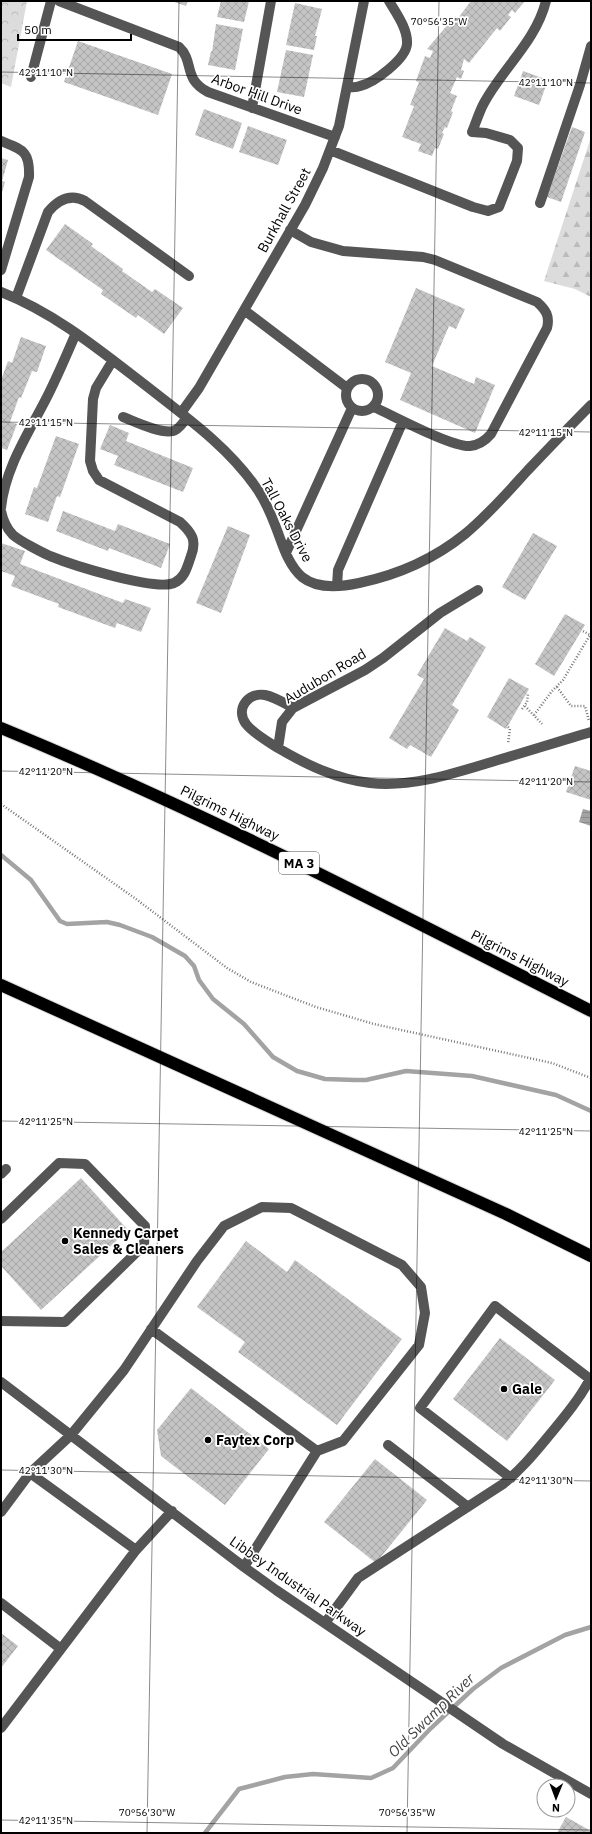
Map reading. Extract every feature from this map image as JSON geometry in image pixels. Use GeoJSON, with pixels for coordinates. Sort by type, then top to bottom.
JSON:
{"type":"FeatureCollection","features":[{"type":"Feature","properties":{"kind":"highway","name":"Pilgrims Highway"},"geometry":{"type":"LineString","coordinates":[[1,728],[124,780],[229,828],[591,1011]]}},
{"type":"Feature","properties":{"kind":"highway"},"geometry":{"type":"LineString","coordinates":[[1,985],[506,1214],[591,1256]]}},
{"type":"Feature","properties":{"kind":"street"},"geometry":{"type":"LineString","coordinates":[[31,77],[51,1]]}},
{"type":"Feature","properties":{"kind":"street","name":"Arbor Hill Drive"},"geometry":{"type":"LineString","coordinates":[[59,1],[179,46],[185,53],[192,78],[198,86],[208,92],[335,137]]}},
{"type":"Feature","properties":{"kind":"street"},"geometry":{"type":"LineString","coordinates":[[252,108],[271,1]]}},
{"type":"Feature","properties":{"kind":"street","name":"Burkhall Street"},"geometry":{"type":"LineString","coordinates":[[123,418],[156,429],[173,431],[177,429],[315,186],[335,137],[347,87],[364,1]]}},
{"type":"Feature","properties":{"kind":"street"},"geometry":{"type":"LineString","coordinates":[[347,87],[359,87],[376,78],[398,61],[406,49],[407,36],[389,1]]}},
{"type":"Feature","properties":{"kind":"street"},"geometry":{"type":"LineString","coordinates":[[330,150],[473,207],[488,212],[499,207],[517,161],[518,148],[510,140],[486,133],[472,132],[484,103],[528,42],[543,15],[546,1]]}},
{"type":"Feature","properties":{"kind":"street"},"geometry":{"type":"LineString","coordinates":[[540,203],[580,85],[591,46]]}},
{"type":"Feature","properties":{"kind":"street"},"geometry":{"type":"LineString","coordinates":[[1,141],[22,149],[27,156],[30,165],[30,177],[1,270]]}},
{"type":"Feature","properties":{"kind":"street"},"geometry":{"type":"LineString","coordinates":[[16,298],[48,212],[55,203],[72,197],[85,201],[189,276]]}},
{"type":"Feature","properties":{"kind":"street"},"geometry":{"type":"LineString","coordinates":[[290,230],[311,242],[343,251],[423,257],[435,260],[537,302],[546,310],[548,322],[547,328],[491,434],[477,445],[464,446],[444,439],[374,407]]}},
{"type":"Feature","properties":{"kind":"street","name":"Tall Oaks Drive"},"geometry":{"type":"LineString","coordinates":[[2,295],[16,298],[58,320],[113,360],[184,416],[226,453],[255,486],[266,505],[292,564],[303,578],[321,585],[350,585],[378,580],[411,567],[438,553],[464,535],[485,516],[591,405]]}},
{"type":"Feature","properties":{"kind":"street"},"geometry":{"type":"LineString","coordinates":[[244,310],[347,388]]}},
{"type":"Feature","properties":{"kind":"street"},"geometry":{"type":"LineString","coordinates":[[76,333],[48,395],[14,460],[3,493],[1,510],[3,522],[14,535],[49,556],[102,573],[165,585],[184,576],[194,548],[194,538],[180,522],[99,480],[93,471],[90,461],[93,399],[96,388],[113,360]]}},
{"type":"Feature","properties":{"kind":"street"},"geometry":{"type":"LineString","coordinates":[[363,379],[372,382],[379,391],[379,399],[374,407],[364,410],[352,408],[347,402],[347,388],[353,381],[363,379]]}},
{"type":"Feature","properties":{"kind":"street"},"geometry":{"type":"LineString","coordinates":[[286,553],[352,408]]}},
{"type":"Feature","properties":{"kind":"street"},"geometry":{"type":"LineString","coordinates":[[336,586],[338,570],[403,421]]}},
{"type":"Feature","properties":{"kind":"street","name":"Audubon Road"},"geometry":{"type":"LineString","coordinates":[[278,748],[278,735],[282,722],[293,708],[365,670],[383,658],[440,613],[478,590]]}},
{"type":"Feature","properties":{"kind":"street"},"geometry":{"type":"LineString","coordinates":[[293,708],[273,697],[264,694],[251,697],[245,701],[242,708],[242,716],[251,730],[302,763],[322,772],[354,780],[393,784],[456,772],[591,732]]}},
{"type":"Feature","properties":{"kind":"street"},"geometry":{"type":"LineString","coordinates":[[1,1219],[59,1163],[85,1164],[145,1226],[144,1245],[65,1322],[1,1321]]}},
{"type":"Feature","properties":{"kind":"street"},"geometry":{"type":"LineString","coordinates":[[1,1512],[30,1473],[71,1435],[124,1370],[198,1261],[224,1226],[262,1207],[291,1208],[402,1265],[421,1287],[425,1313],[419,1345],[343,1442],[317,1451],[244,1567]]}},
{"type":"Feature","properties":{"kind":"street"},"geometry":{"type":"LineString","coordinates":[[325,1623],[358,1578],[468,1507],[511,1478],[523,1468],[580,1397],[590,1379],[495,1306],[420,1408],[511,1478]]}},
{"type":"Feature","properties":{"kind":"street"},"geometry":{"type":"LineString","coordinates":[[151,1329],[317,1451]]}},
{"type":"Feature","properties":{"kind":"street","name":"Libbey Industrial Parkway"},"geometry":{"type":"LineString","coordinates":[[1,1382],[244,1567],[530,1761],[591,1794]]}},
{"type":"Feature","properties":{"kind":"street"},"geometry":{"type":"LineString","coordinates":[[388,1445],[468,1507]]}},
{"type":"Feature","properties":{"kind":"street"},"geometry":{"type":"LineString","coordinates":[[30,1473],[136,1550]]}},
{"type":"Feature","properties":{"kind":"street"},"geometry":{"type":"LineString","coordinates":[[1,1728],[136,1550],[172,1512]]}},
{"type":"Feature","properties":{"kind":"street"},"geometry":{"type":"LineString","coordinates":[[1,1603],[61,1649]]}},
{"type":"Feature","properties":{"kind":"path"},"geometry":{"type":"LineString","coordinates":[[534,715],[549,695],[563,680],[590,635],[583,631]]}},
{"type":"Feature","properties":{"kind":"path"},"geometry":{"type":"LineString","coordinates":[[557,687],[571,706],[585,706],[586,710]]}},
{"type":"Feature","properties":{"kind":"path"},"geometry":{"type":"LineString","coordinates":[[522,709],[528,699],[528,694]]}},
{"type":"Feature","properties":{"kind":"path"},"geometry":{"type":"LineString","coordinates":[[525,706],[542,724]]}},
{"type":"Feature","properties":{"kind":"path"},"geometry":{"type":"LineString","coordinates":[[508,727],[510,729],[509,733]]}},
{"type":"Feature","properties":{"kind":"path"},"geometry":{"type":"LineString","coordinates":[[1,804],[136,899],[227,968],[251,982],[316,1007],[374,1024],[552,1063],[591,1078]]}},
{"type":"Feature","properties":{"kind":"green space"},"geometry":{"type":"Polygon","coordinates":[[[1,1],[27,1],[11,87],[1,83],[1,1]]]}},
{"type":"Feature","properties":{"kind":"green space"},"geometry":{"type":"Polygon","coordinates":[[[591,137],[591,297],[575,289],[544,281],[591,137]]]}},
{"type":"Feature","properties":{"kind":"shaded area"},"geometry":{"type":"Polygon","coordinates":[[[583,809],[591,811],[591,826],[579,822],[583,809]]]}},
{"type":"Feature","properties":{"kind":"building"},"geometry":{"type":"Polygon","coordinates":[[[171,1],[188,1],[186,6],[171,1]]]}},
{"type":"Feature","properties":{"kind":"building"},"geometry":{"type":"Polygon","coordinates":[[[221,1],[249,1],[244,22],[217,17],[221,1]]]}},
{"type":"Feature","properties":{"kind":"building"},"geometry":{"type":"Polygon","coordinates":[[[471,1],[525,1],[515,13],[512,10],[508,15],[511,17],[500,31],[497,28],[469,63],[464,59],[461,70],[464,71],[461,79],[457,77],[450,93],[457,96],[451,111],[453,112],[447,128],[445,127],[442,133],[444,134],[438,149],[435,148],[432,156],[418,151],[421,144],[402,137],[414,106],[410,105],[419,82],[416,81],[425,56],[430,58],[433,51],[427,49],[455,16],[458,18],[471,1]]]}},
{"type":"Feature","properties":{"kind":"building"},"geometry":{"type":"Polygon","coordinates":[[[295,3],[322,9],[315,36],[317,36],[314,50],[286,45],[295,3]]]}},
{"type":"Feature","properties":{"kind":"building"},"geometry":{"type":"Polygon","coordinates":[[[216,24],[243,29],[235,70],[208,65],[211,51],[212,52],[216,24]]]}},
{"type":"Feature","properties":{"kind":"building"},"geometry":{"type":"Polygon","coordinates":[[[78,41],[172,74],[158,115],[64,82],[78,41]]]}},
{"type":"Feature","properties":{"kind":"building"},"geometry":{"type":"Polygon","coordinates":[[[286,50],[313,55],[304,97],[277,92],[286,50]]]}},
{"type":"Feature","properties":{"kind":"building"},"geometry":{"type":"Polygon","coordinates":[[[523,71],[548,80],[539,105],[514,96],[523,71]]]}},
{"type":"Feature","properties":{"kind":"building"},"geometry":{"type":"Polygon","coordinates":[[[204,109],[242,123],[233,149],[195,135],[204,109]]]}},
{"type":"Feature","properties":{"kind":"building"},"geometry":{"type":"Polygon","coordinates":[[[248,126],[287,140],[278,165],[239,152],[248,126]]]}},
{"type":"Feature","properties":{"kind":"building"},"geometry":{"type":"Polygon","coordinates":[[[572,127],[585,132],[561,202],[547,197],[572,127]]]}},
{"type":"Feature","properties":{"kind":"building"},"geometry":{"type":"Polygon","coordinates":[[[1,158],[8,160],[2,181],[5,182],[1,196],[1,158]]]}},
{"type":"Feature","properties":{"kind":"building"},"geometry":{"type":"Polygon","coordinates":[[[65,224],[93,244],[91,246],[123,269],[122,271],[152,292],[155,289],[183,308],[164,334],[138,315],[136,318],[101,294],[103,290],[46,250],[65,224]]]}},
{"type":"Feature","properties":{"kind":"building"},"geometry":{"type":"Polygon","coordinates":[[[416,288],[465,309],[456,329],[449,326],[432,366],[474,384],[476,377],[495,385],[475,433],[400,400],[411,373],[385,362],[416,288]]]}},
{"type":"Feature","properties":{"kind":"building"},"geometry":{"type":"Polygon","coordinates":[[[21,337],[46,346],[37,372],[32,371],[21,398],[19,397],[10,422],[17,424],[7,450],[1,448],[1,380],[8,361],[12,363],[21,337]]]}},
{"type":"Feature","properties":{"kind":"building"},"geometry":{"type":"Polygon","coordinates":[[[110,425],[129,433],[126,441],[193,468],[183,492],[114,465],[118,456],[100,449],[110,425]]]}},
{"type":"Feature","properties":{"kind":"building"},"geometry":{"type":"Polygon","coordinates":[[[56,436],[79,444],[60,497],[57,496],[48,522],[25,514],[34,487],[37,488],[56,436]]]}},
{"type":"Feature","properties":{"kind":"building"},"geometry":{"type":"Polygon","coordinates":[[[63,511],[115,531],[118,524],[170,544],[161,568],[109,548],[108,551],[56,531],[63,511]]]}},
{"type":"Feature","properties":{"kind":"building"},"geometry":{"type":"Polygon","coordinates":[[[228,526],[250,535],[221,613],[196,603],[228,526]]]}},
{"type":"Feature","properties":{"kind":"building"},"geometry":{"type":"Polygon","coordinates":[[[533,533],[557,546],[525,600],[502,587],[533,533]]]}},
{"type":"Feature","properties":{"kind":"building"},"geometry":{"type":"Polygon","coordinates":[[[1,543],[25,551],[20,564],[123,603],[125,599],[151,608],[141,632],[117,623],[115,628],[58,607],[59,604],[11,586],[15,576],[1,571],[1,543]]]}},
{"type":"Feature","properties":{"kind":"building"},"geometry":{"type":"Polygon","coordinates":[[[565,614],[585,625],[554,676],[535,664],[565,614]]]}},
{"type":"Feature","properties":{"kind":"building"},"geometry":{"type":"Polygon","coordinates":[[[445,628],[467,641],[470,637],[486,647],[452,705],[459,710],[431,757],[410,745],[407,749],[389,738],[424,679],[417,675],[445,628]]]}},
{"type":"Feature","properties":{"kind":"building"},"geometry":{"type":"Polygon","coordinates":[[[509,678],[529,689],[506,729],[487,717],[509,678]]]}},
{"type":"Feature","properties":{"kind":"building"},"geometry":{"type":"Polygon","coordinates":[[[575,766],[591,771],[591,800],[566,792],[575,766]]]}},
{"type":"Feature","properties":{"kind":"building","name":"Kennedy Carpet Sales & Cleaners"},"geometry":{"type":"Polygon","coordinates":[[[81,1178],[128,1230],[41,1310],[1,1266],[1,1252],[81,1178]]]}},
{"type":"Feature","properties":{"kind":"building"},"geometry":{"type":"Polygon","coordinates":[[[246,1241],[287,1272],[295,1260],[402,1339],[337,1425],[238,1352],[245,1342],[197,1307],[246,1241]]]}},
{"type":"Feature","properties":{"kind":"building","name":"Gale"},"geometry":{"type":"Polygon","coordinates":[[[500,1338],[555,1380],[507,1441],[453,1399],[500,1338]]]}},
{"type":"Feature","properties":{"kind":"building","name":"Faytex Corp"},"geometry":{"type":"Polygon","coordinates":[[[191,1388],[269,1449],[225,1505],[161,1456],[157,1430],[191,1388]]]}},
{"type":"Feature","properties":{"kind":"building"},"geometry":{"type":"Polygon","coordinates":[[[375,1459],[427,1500],[376,1563],[324,1522],[375,1459]]]}},
{"type":"Feature","properties":{"kind":"building"},"geometry":{"type":"Polygon","coordinates":[[[1,1633],[18,1646],[1,1668],[1,1633]]]}},
{"type":"Feature","properties":{"kind":"building"},"geometry":{"type":"Polygon","coordinates":[[[565,1818],[591,1831],[591,1833],[557,1833],[565,1818]]]}},
{"type":"Feature","properties":{"kind":"waterway","name":"Old Swamp River"},"geometry":{"type":"LineString","coordinates":[[1,855],[31,880],[60,921],[67,924],[107,922],[120,925],[152,937],[185,956],[194,966],[199,980],[213,999],[244,1024],[273,1057],[297,1071],[325,1079],[355,1080],[366,1080],[406,1071],[472,1076],[556,1095],[591,1111]]}},
{"type":"Feature","properties":{"kind":"waterway","name":"Old Swamp River"},"geometry":{"type":"LineString","coordinates":[[205,1833],[239,1789],[285,1777],[313,1774],[371,1778],[393,1768],[431,1728],[473,1689],[501,1668],[565,1635],[591,1627]]}},
{"type":"Feature","properties":{"kind":"place","name":"Kennedy Carpet Sales & Cleaners"},"geometry":{"type":"Point","coordinates":[65,1241]}},
{"type":"Feature","properties":{"kind":"place","name":"Gale"},"geometry":{"type":"Point","coordinates":[504,1389]}},
{"type":"Feature","properties":{"kind":"place","name":"Faytex Corp"},"geometry":{"type":"Point","coordinates":[208,1440]}}]}
